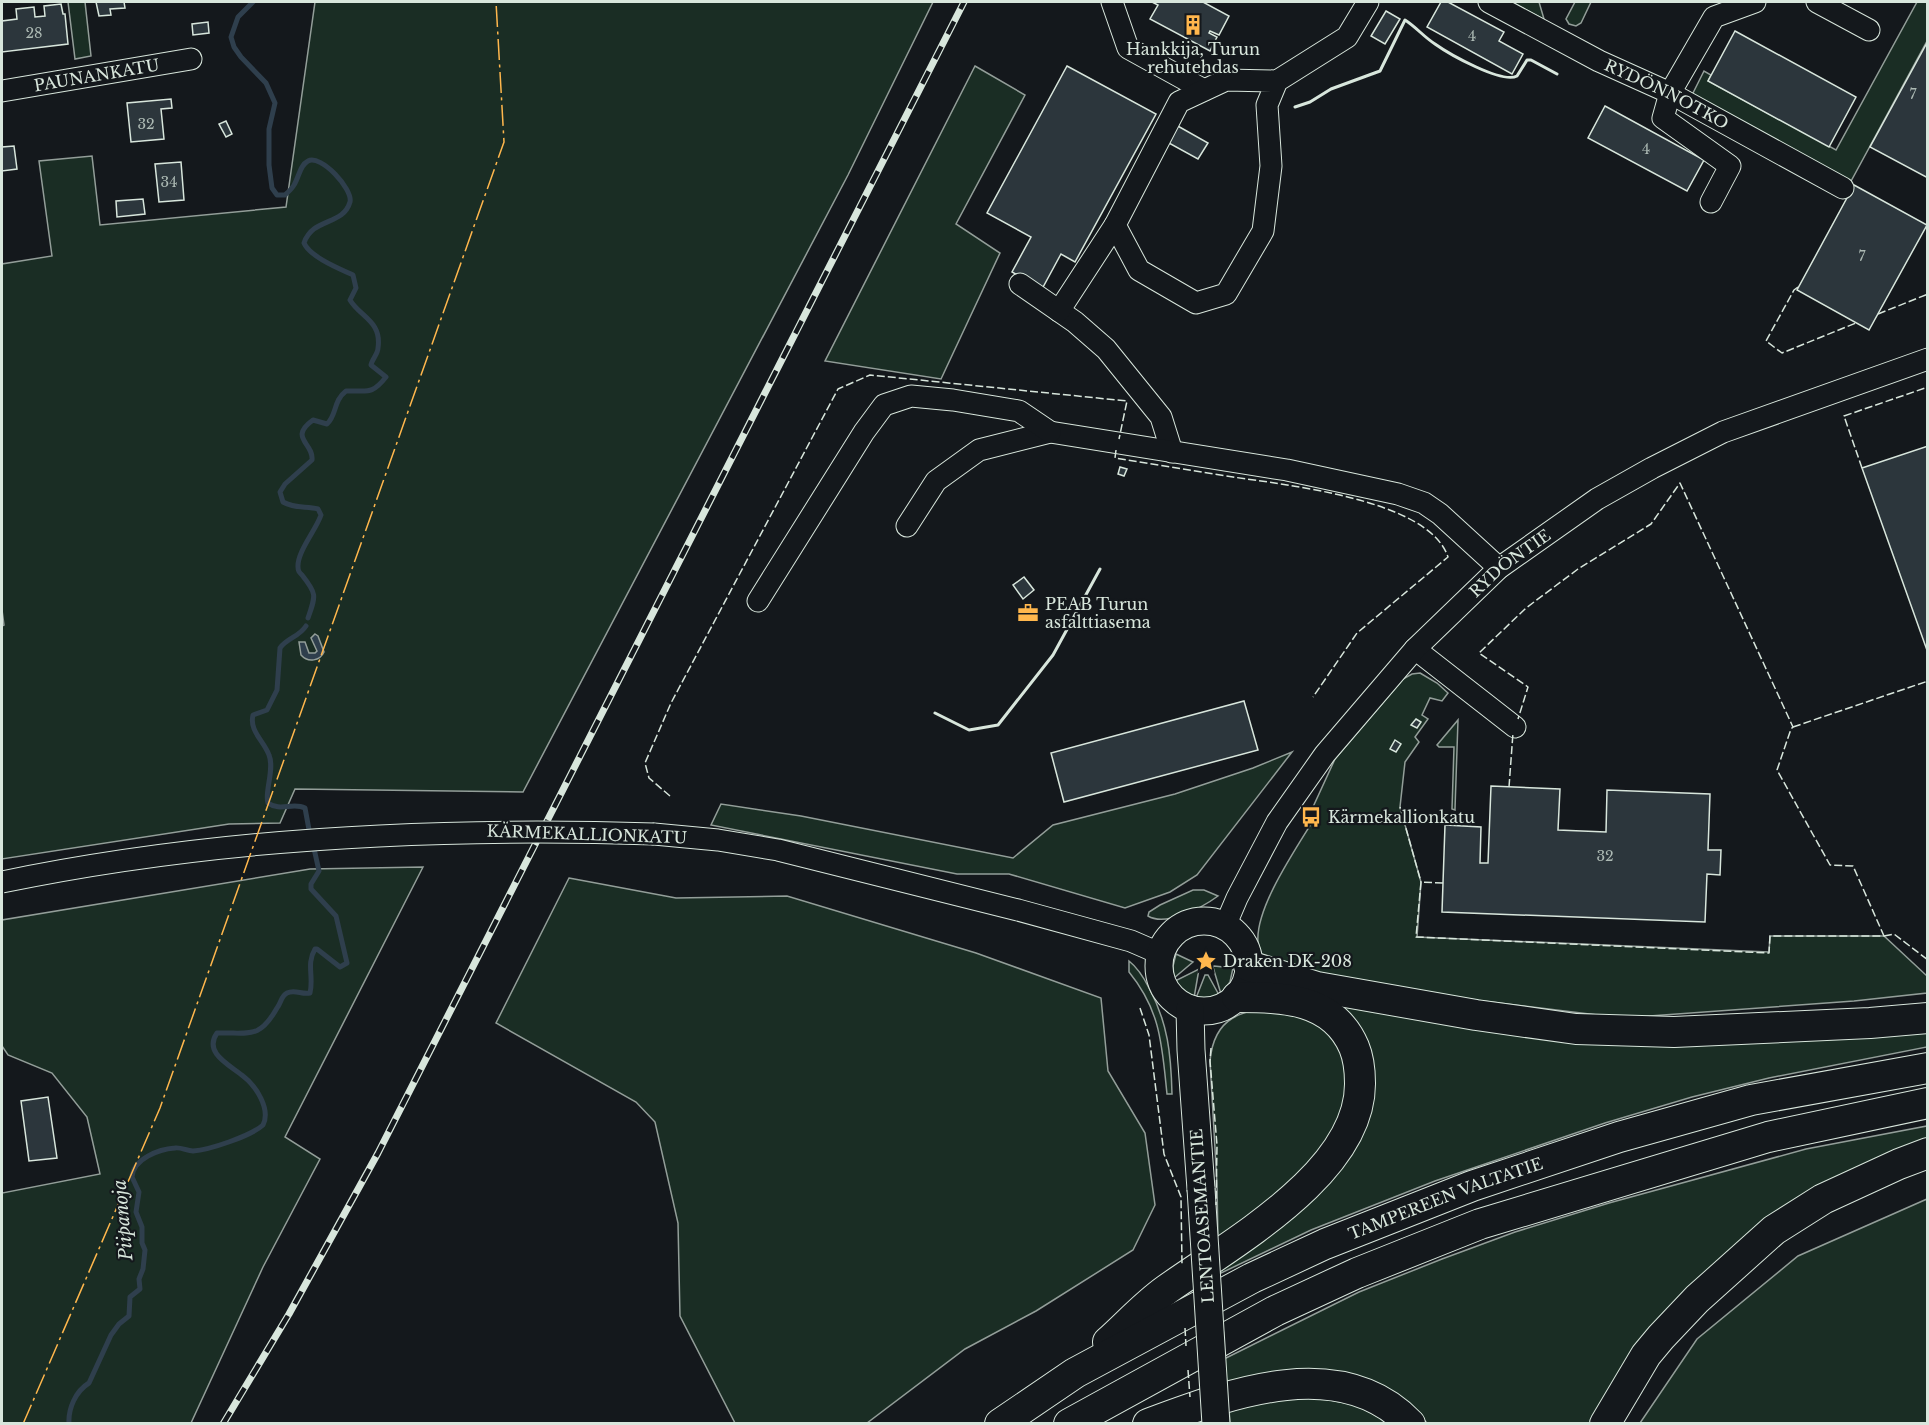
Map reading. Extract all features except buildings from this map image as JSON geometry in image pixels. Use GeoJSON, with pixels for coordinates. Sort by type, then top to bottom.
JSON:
{"type":"FeatureCollection","features":[{"type":"Feature","properties":{"kind":"highway"},"geometry":{"type":"LineString","coordinates":[[1249,966],[1317,987],[1476,1015],[1576,1029],[1674,1032],[1870,1023],[1928,1018]]}},
{"type":"Feature","properties":{"kind":"highway"},"geometry":{"type":"LineString","coordinates":[[1075,1373],[1162,1293],[1273,1214],[1293,1197],[1327,1164],[1348,1133],[1358,1104],[1360,1072],[1357,1056],[1346,1034],[1325,1013],[1312,1005],[1280,997],[1237,997]]}},
{"type":"Feature","properties":{"kind":"highway","name":"TAMPEREEN VALTATIE"},"geometry":{"type":"LineString","coordinates":[[1000,1424],[1075,1373],[1262,1273],[1325,1244],[1472,1186],[1619,1137],[1751,1100],[1928,1068]]}},
{"type":"Feature","properties":{"kind":"highway"},"geometry":{"type":"LineString","coordinates":[[1069,1424],[1275,1311],[1357,1273],[1480,1224],[1768,1137],[1928,1103]]}},
{"type":"Feature","properties":{"kind":"highway"},"geometry":{"type":"LineString","coordinates":[[1605,1424],[1641,1363],[1661,1337],[1697,1299],[1774,1230],[1823,1199],[1928,1153]]}},
{"type":"Feature","properties":{"kind":"highway"},"geometry":{"type":"LineString","coordinates":[[1148,1424],[1251,1391],[1281,1385],[1322,1383],[1368,1394],[1394,1409],[1410,1424]]}},
{"type":"Feature","properties":{"kind":"main road"},"geometry":{"type":"LineString","coordinates":[[1206,921],[1225,926],[1237,935],[1245,946],[1249,966],[1248,975],[1237,997],[1220,1009],[1205,1011],[1190,1009],[1178,1003],[1162,983],[1159,968],[1161,954],[1169,938],[1183,926],[1195,922],[1206,921]]}},
{"type":"Feature","properties":{"kind":"main road","name":"LENTOASEMANTIE"},"geometry":{"type":"LineString","coordinates":[[1190,1009],[1216,1424]]}},
{"type":"Feature","properties":{"kind":"street"},"geometry":{"type":"LineString","coordinates":[[1112,2],[1128,48],[1204,90]]}},
{"type":"Feature","properties":{"kind":"street"},"geometry":{"type":"LineString","coordinates":[[1059,311],[1115,225],[1179,102],[1226,80],[1277,81],[1347,37],[1368,2]]}},
{"type":"Feature","properties":{"kind":"street","name":"RYDÖNNOTKO"},"geometry":{"type":"LineString","coordinates":[[1489,2],[1599,61],[1670,93],[1843,188]]}},
{"type":"Feature","properties":{"kind":"street"},"geometry":{"type":"LineString","coordinates":[[1711,202],[1730,166],[1663,118],[1670,93],[1714,16],[1755,2]]}},
{"type":"Feature","properties":{"kind":"street"},"geometry":{"type":"LineString","coordinates":[[1817,2],[1869,30]]}},
{"type":"Feature","properties":{"kind":"street","name":"PAUNANKATU"},"geometry":{"type":"LineString","coordinates":[[2,91],[191,59]]}},
{"type":"Feature","properties":{"kind":"street"},"geometry":{"type":"LineString","coordinates":[[1115,225],[1138,270],[1196,303],[1226,294],[1263,231],[1270,166],[1267,105],[1277,81]]}},
{"type":"Feature","properties":{"kind":"street"},"geometry":{"type":"LineString","coordinates":[[1020,284],[1106,348],[1161,417],[1172,452]]}},
{"type":"Feature","properties":{"kind":"street","name":"RYDÖNTIE"},"geometry":{"type":"LineString","coordinates":[[1225,926],[1272,832],[1324,754],[1415,649],[1499,568],[1597,499],[1723,432],[1928,359]]}},
{"type":"Feature","properties":{"kind":"street"},"geometry":{"type":"LineString","coordinates":[[759,600],[864,432],[884,405],[911,396],[953,400],[1019,411],[1050,432]]}},
{"type":"Feature","properties":{"kind":"street"},"geometry":{"type":"LineString","coordinates":[[907,526],[936,481],[980,450],[1050,432],[1287,470],[1398,494],[1424,503],[1440,514],[1499,568]]}},
{"type":"Feature","properties":{"kind":"street"},"geometry":{"type":"LineString","coordinates":[[1415,649],[1515,727]]}},
{"type":"Feature","properties":{"kind":"street","name":"KÄRMEKALLIONKATU"},"geometry":{"type":"LineString","coordinates":[[2,882],[89,866],[205,851],[401,833],[493,831],[654,834],[718,840],[778,850],[1018,910],[1131,941],[1161,954]]}},
{"type":"Feature","properties":{"kind":"green space"},"geometry":{"type":"Polygon","coordinates":[[[68,2],[85,2],[91,56],[75,59],[68,2]]]}},
{"type":"Feature","properties":{"kind":"green space"},"geometry":{"type":"Polygon","coordinates":[[[315,2],[933,2],[848,175],[523,792],[295,789],[280,823],[229,824],[2,859],[2,626],[4,625],[2,610],[2,264],[52,256],[39,161],[92,156],[100,225],[286,207],[315,2]]]}},
{"type":"Feature","properties":{"kind":"green space"},"geometry":{"type":"Polygon","coordinates":[[[1512,2],[1539,2],[1544,19],[1543,19],[1512,2]]]}},
{"type":"Feature","properties":{"kind":"green space"},"geometry":{"type":"Polygon","coordinates":[[[1575,2],[1591,2],[1581,23],[1576,26],[1569,24],[1566,19],[1575,2]]]}},
{"type":"Feature","properties":{"kind":"green space"},"geometry":{"type":"Polygon","coordinates":[[[1917,2],[1927,2],[1927,41],[1850,183],[1695,100],[1693,93],[1704,71],[1711,75],[1708,81],[1836,150],[1917,2]]]}},
{"type":"Feature","properties":{"kind":"green space"},"geometry":{"type":"Polygon","coordinates":[[[975,66],[1025,95],[956,224],[1000,253],[941,379],[825,361],[975,66]]]}},
{"type":"Feature","properties":{"kind":"green space"},"geometry":{"type":"Polygon","coordinates":[[[1420,673],[1448,693],[1442,701],[1430,698],[1422,715],[1428,719],[1415,737],[1419,742],[1405,762],[1400,807],[1421,882],[1417,937],[1769,952],[1770,936],[1884,936],[1927,976],[1927,993],[1854,1001],[1622,1018],[1475,1000],[1327,978],[1262,956],[1258,942],[1259,927],[1264,911],[1280,875],[1319,811],[1313,807],[1335,759],[1403,679],[1420,673]]]}},
{"type":"Feature","properties":{"kind":"green space"},"geometry":{"type":"Polygon","coordinates":[[[1458,720],[1455,810],[1452,809],[1454,747],[1437,745],[1458,720]]]}},
{"type":"Feature","properties":{"kind":"green space"},"geometry":{"type":"Polygon","coordinates":[[[1292,752],[1197,875],[1170,892],[1125,908],[1009,874],[957,874],[711,825],[721,804],[801,816],[1013,858],[1053,825],[1175,794],[1253,768],[1292,752]]]}},
{"type":"Feature","properties":{"kind":"green space"},"geometry":{"type":"Polygon","coordinates":[[[423,867],[285,1137],[320,1159],[263,1267],[191,1423],[2,1423],[2,1193],[100,1174],[87,1117],[52,1073],[8,1055],[2,1046],[2,920],[310,869],[423,867]]]}},
{"type":"Feature","properties":{"kind":"green space"},"geometry":{"type":"Polygon","coordinates":[[[569,878],[676,898],[787,896],[976,953],[1101,998],[1108,1071],[1145,1133],[1155,1205],[1133,1250],[1036,1311],[965,1349],[867,1423],[735,1423],[680,1316],[678,1223],[655,1122],[636,1102],[496,1023],[569,878]]]}},
{"type":"Feature","properties":{"kind":"green space"},"geometry":{"type":"Polygon","coordinates":[[[1193,890],[1204,890],[1218,896],[1194,910],[1174,917],[1156,919],[1148,916],[1149,912],[1160,905],[1193,890]]]}},
{"type":"Feature","properties":{"kind":"green space"},"geometry":{"type":"Polygon","coordinates":[[[1176,954],[1193,962],[1174,978],[1173,966],[1176,954]]]}},
{"type":"Feature","properties":{"kind":"green space"},"geometry":{"type":"Polygon","coordinates":[[[1129,961],[1145,981],[1164,1026],[1171,1065],[1172,1094],[1167,1094],[1161,1045],[1154,1015],[1140,986],[1129,972],[1129,961]]]}},
{"type":"Feature","properties":{"kind":"green space"},"geometry":{"type":"Polygon","coordinates":[[[1213,967],[1233,968],[1230,982],[1221,994],[1213,967]]]}},
{"type":"Feature","properties":{"kind":"green space"},"geometry":{"type":"Polygon","coordinates":[[[1199,969],[1194,998],[1182,991],[1175,981],[1199,969]]]}},
{"type":"Feature","properties":{"kind":"green space"},"geometry":{"type":"Polygon","coordinates":[[[1205,975],[1208,975],[1219,995],[1208,999],[1196,998],[1205,975]]]}},
{"type":"Feature","properties":{"kind":"green space"},"geometry":{"type":"Polygon","coordinates":[[[1319,1000],[1388,1010],[1927,1027],[1927,1047],[1769,1078],[1692,1097],[1605,1123],[1435,1181],[1311,1230],[1219,1274],[1216,1264],[1365,1106],[1319,1000]]]}},
{"type":"Feature","properties":{"kind":"green space"},"geometry":{"type":"Polygon","coordinates":[[[1281,1007],[1325,1026],[1350,1064],[1342,1121],[1301,1175],[1218,1242],[1210,1061],[1213,1046],[1217,1034],[1232,1018],[1254,1010],[1281,1007]]]}},
{"type":"Feature","properties":{"kind":"green space"},"geometry":{"type":"Polygon","coordinates":[[[1927,1126],[1927,1139],[1858,1170],[1622,1371],[1590,1423],[1427,1423],[1412,1408],[1227,1388],[1224,1359],[1359,1292],[1442,1259],[1515,1232],[1609,1203],[1806,1149],[1927,1126]]]}},
{"type":"Feature","properties":{"kind":"green space"},"geometry":{"type":"Polygon","coordinates":[[[1927,1199],[1927,1423],[1640,1423],[1697,1339],[1798,1256],[1927,1199]]]}},
{"type":"Feature","properties":{"kind":"green space"},"geometry":{"type":"Polygon","coordinates":[[[1314,1397],[1356,1405],[1390,1423],[1230,1423],[1229,1409],[1260,1401],[1314,1397]]]}},
{"type":"Feature","properties":{"kind":"water"},"geometry":{"type":"Polygon","coordinates":[[[315,634],[324,652],[317,659],[310,660],[301,655],[299,642],[305,642],[309,653],[315,653],[317,651],[311,638],[315,634]]]}},
{"type":"Feature","properties":{"kind":"waterway","name":"Piipanoja"},"geometry":{"type":"LineString","coordinates":[[253,2],[238,17],[231,37],[241,57],[266,83],[275,103],[269,129],[269,165],[272,188],[277,195],[285,195],[293,186],[303,165],[314,160],[328,167],[347,189],[350,202],[346,210],[335,219],[314,229],[304,243],[319,258],[353,275],[356,288],[350,300],[374,325],[377,332],[378,350],[371,365],[386,377],[372,390],[346,391],[339,399],[327,424],[313,420],[306,426],[302,436],[312,454],[312,460],[285,484],[280,492],[283,502],[318,509],[321,515],[298,561],[298,570],[314,595],[308,618]]}},
{"type":"Feature","properties":{"kind":"waterway","name":"Piipanoja"},"geometry":{"type":"LineString","coordinates":[[306,626],[280,648],[277,690],[267,710],[253,715],[252,721],[271,761],[268,803],[277,807],[300,806],[305,808],[310,835]]}},
{"type":"Feature","properties":{"kind":"waterway","name":"Piipanoja"},"geometry":{"type":"LineString","coordinates":[[69,1424],[74,1400],[89,1383],[111,1335],[129,1316],[130,1297],[140,1289],[139,1279],[143,1269],[145,1250],[142,1243],[142,1227],[136,1212],[139,1192],[132,1177],[133,1171],[142,1160],[162,1150],[180,1148],[193,1151],[209,1148],[240,1138],[263,1125],[265,1112],[261,1098],[248,1080],[220,1058],[213,1047],[217,1033],[245,1033],[259,1030],[271,1018],[285,994],[310,993],[311,960],[315,949],[340,967],[347,963],[336,916],[311,889],[311,884],[319,871],[313,844]]}},
{"type":"Feature","properties":{"kind":"railway"},"geometry":{"type":"LineString","coordinates":[[223,1424],[289,1314],[378,1153],[964,2]]}},
{"type":"Feature","properties":{"kind":"fence"},"geometry":{"type":"LineString","coordinates":[[1798,287],[1794,290],[1766,341],[1782,353],[1856,323]]}},
{"type":"Feature","properties":{"kind":"fence"},"geometry":{"type":"LineString","coordinates":[[1878,314],[1928,294]]}},
{"type":"Feature","properties":{"kind":"fence"},"geometry":{"type":"LineString","coordinates":[[670,796],[649,778],[645,763],[671,703],[838,389],[870,375],[1127,401],[1119,439]]}},
{"type":"Feature","properties":{"kind":"fence"},"geometry":{"type":"LineString","coordinates":[[1862,468],[1844,416],[1928,387]]}},
{"type":"Feature","properties":{"kind":"fence"},"geometry":{"type":"LineString","coordinates":[[1116,450],[1115,458],[1353,498],[1385,508],[1414,521],[1435,537],[1448,557],[1357,633],[1313,697]]}},
{"type":"Feature","properties":{"kind":"fence"},"geometry":{"type":"LineString","coordinates":[[1443,883],[1421,882],[1416,937],[1769,953],[1770,936],[1884,936],[1853,866],[1830,865],[1777,770],[1793,727],[1680,483],[1651,524],[1578,569],[1526,608],[1479,653],[1528,687],[1518,719]]}},
{"type":"Feature","properties":{"kind":"fence"},"geometry":{"type":"LineString","coordinates":[[1793,727],[1928,681]]}},
{"type":"Feature","properties":{"kind":"fence"},"geometry":{"type":"LineString","coordinates":[[1509,787],[1513,733]]}},
{"type":"Feature","properties":{"kind":"fence"},"geometry":{"type":"LineString","coordinates":[[1400,807],[1421,882]]}},
{"type":"Feature","properties":{"kind":"fence"},"geometry":{"type":"LineString","coordinates":[[1884,936],[1894,934],[1928,960]]}},
{"type":"Feature","properties":{"kind":"fence"},"geometry":{"type":"LineString","coordinates":[[1140,1008],[1149,1035],[1164,1154],[1181,1197],[1182,1265]]}},
{"type":"Feature","properties":{"kind":"fence"},"geometry":{"type":"LineString","coordinates":[[1211,1048],[1210,1061],[1217,1145],[1216,1205]]}},
{"type":"Feature","properties":{"kind":"fence"},"geometry":{"type":"LineString","coordinates":[[1185,1328],[1186,1346]]}},
{"type":"Feature","properties":{"kind":"fence"},"geometry":{"type":"LineString","coordinates":[[1188,1370],[1190,1397]]}},
{"type":"Feature","properties":{"kind":"wall"},"geometry":{"type":"LineString","coordinates":[[1295,107],[1310,102],[1331,89],[1380,71],[1405,20],[1442,49],[1488,72],[1500,76],[1517,76],[1527,60],[1531,60],[1557,74]]}},
{"type":"Feature","properties":{"kind":"wall"},"geometry":{"type":"LineString","coordinates":[[935,713],[969,730],[998,725],[1053,655],[1100,569]]}},
{"type":"Feature","properties":{"kind":"power"},"geometry":{"type":"LineString","coordinates":[[23,1424],[160,1108],[504,142],[496,2]]}},
{"type":"Feature","properties":{"kind":"place","name":"Hankkija, Turun rehutehdas"},"geometry":{"type":"Point","coordinates":[1193,25]}},
{"type":"Feature","properties":{"kind":"place","name":"PEAB Turun asfalttiasema"},"geometry":{"type":"Point","coordinates":[1028,613]}},
{"type":"Feature","properties":{"kind":"place","name":"Kärmekallionkatu"},"geometry":{"type":"Point","coordinates":[1311,817]}},
{"type":"Feature","properties":{"kind":"place","name":"Draken DK-208"},"geometry":{"type":"Point","coordinates":[1206,961]}}]}
